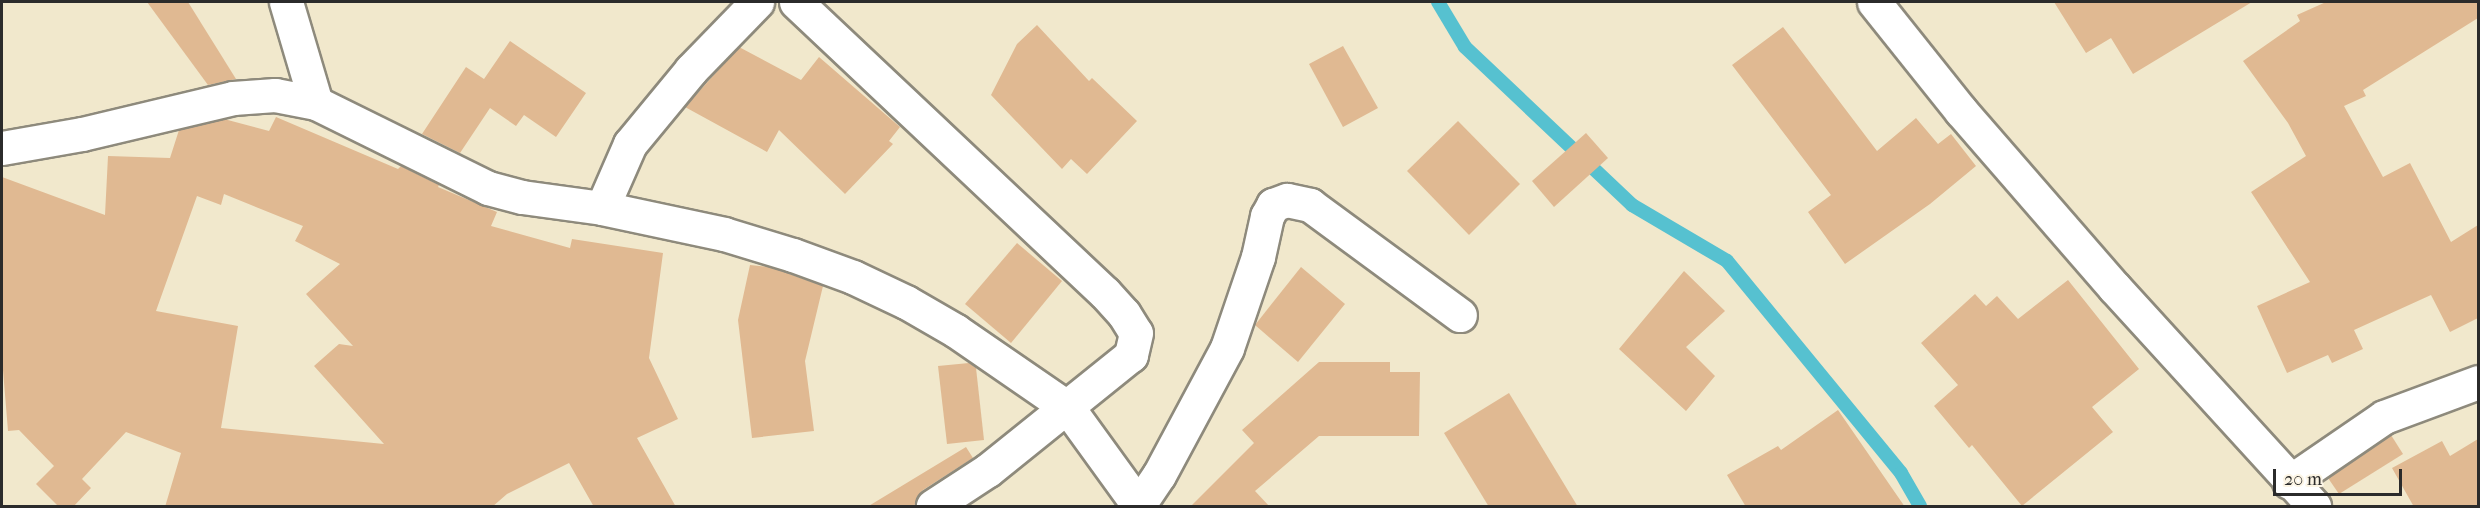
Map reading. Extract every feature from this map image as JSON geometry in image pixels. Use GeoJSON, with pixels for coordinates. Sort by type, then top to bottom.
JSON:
{"type":"FeatureCollection","features":[{"type":"Feature","properties":{"kind":"street"},"geometry":{"type":"LineString","coordinates":[[286,2],[316,103]]}},
{"type":"Feature","properties":{"kind":"street"},"geometry":{"type":"LineString","coordinates":[[602,208],[630,144],[691,70],[757,2]]}},
{"type":"Feature","properties":{"kind":"street"},"geometry":{"type":"LineString","coordinates":[[796,2],[1124,314],[1136,333],[1131,355],[1068,408],[988,470],[933,507]]}},
{"type":"Feature","properties":{"kind":"street"},"geometry":{"type":"LineString","coordinates":[[1874,2],[1961,111],[2114,287],[2314,507]]}},
{"type":"Feature","properties":{"kind":"street"},"geometry":{"type":"LineString","coordinates":[[2,148],[82,134],[233,98],[275,95],[316,103],[488,188],[522,197],[602,208],[724,234],[793,255],[853,277],[906,302],[956,331],[1068,408],[1138,506],[1159,475],[1227,348],[1258,257],[1267,216],[1273,206],[1287,200],[1310,205],[1460,315]]}},
{"type":"Feature","properties":{"kind":"street"},"geometry":{"type":"LineString","coordinates":[[2289,482],[2384,417],[2478,382]]}},
{"type":"Feature","properties":{"kind":"building"},"geometry":{"type":"Polygon","coordinates":[[[147,2],[188,2],[236,79],[208,85],[147,2]]]}},
{"type":"Feature","properties":{"kind":"building"},"geometry":{"type":"Polygon","coordinates":[[[2054,2],[2252,2],[2133,74],[2111,38],[2086,53],[2054,2]]]}},
{"type":"Feature","properties":{"kind":"building"},"geometry":{"type":"Polygon","coordinates":[[[2326,2],[2478,2],[2478,18],[2363,90],[2366,96],[2344,106],[2383,177],[2410,163],[2451,242],[2478,225],[2478,318],[2450,332],[2431,295],[2354,330],[2363,349],[2332,363],[2328,355],[2287,373],[2257,306],[2310,282],[2251,192],[2306,156],[2288,123],[2243,61],[2300,21],[2297,15],[2326,2]]]}},
{"type":"Feature","properties":{"kind":"building"},"geometry":{"type":"Polygon","coordinates":[[[1037,25],[1089,81],[1092,78],[1137,121],[1087,174],[1071,159],[1062,169],[991,95],[1017,44],[1037,25]]]}},
{"type":"Feature","properties":{"kind":"building"},"geometry":{"type":"Polygon","coordinates":[[[1783,27],[1877,151],[1916,118],[1938,144],[1951,134],[1976,166],[1930,204],[1845,264],[1808,212],[1831,195],[1732,65],[1783,27]]]}},
{"type":"Feature","properties":{"kind":"building"},"geometry":{"type":"Polygon","coordinates":[[[510,41],[586,93],[556,137],[524,115],[516,126],[490,108],[460,153],[422,134],[466,67],[484,79],[510,41]]]}},
{"type":"Feature","properties":{"kind":"building"},"geometry":{"type":"Polygon","coordinates":[[[1343,46],[1378,108],[1343,127],[1309,64],[1343,46]]]}},
{"type":"Feature","properties":{"kind":"building"},"geometry":{"type":"Polygon","coordinates":[[[739,47],[801,80],[819,57],[900,127],[889,141],[893,144],[845,194],[779,130],[767,152],[685,107],[739,47]]]}},
{"type":"Feature","properties":{"kind":"building"},"geometry":{"type":"Polygon","coordinates":[[[276,117],[398,169],[401,166],[439,185],[438,187],[497,212],[491,226],[570,248],[572,239],[663,253],[649,358],[678,419],[637,438],[676,507],[594,507],[569,463],[507,494],[492,507],[165,507],[181,453],[126,432],[82,479],[91,488],[73,507],[59,507],[36,484],[54,466],[19,430],[8,431],[2,358],[2,177],[105,215],[108,156],[170,158],[179,130],[224,119],[269,131],[276,117]],[[224,194],[221,205],[197,196],[156,311],[238,326],[221,428],[384,444],[314,366],[339,344],[353,346],[306,294],[340,264],[295,241],[303,226],[224,194]]]}},
{"type":"Feature","properties":{"kind":"building"},"geometry":{"type":"Polygon","coordinates":[[[1458,121],[1520,184],[1469,235],[1407,171],[1458,121]]]}},
{"type":"Feature","properties":{"kind":"building"},"geometry":{"type":"Polygon","coordinates":[[[1586,133],[1608,158],[1554,207],[1532,181],[1586,133]]]}},
{"type":"Feature","properties":{"kind":"building"},"geometry":{"type":"Polygon","coordinates":[[[1017,243],[1062,281],[1011,343],[965,304],[1017,243]]]}},
{"type":"Feature","properties":{"kind":"building"},"geometry":{"type":"Polygon","coordinates":[[[750,265],[770,267],[823,286],[805,361],[814,431],[752,438],[738,320],[750,265]]]}},
{"type":"Feature","properties":{"kind":"building"},"geometry":{"type":"Polygon","coordinates":[[[1301,267],[1345,304],[1298,362],[1255,325],[1301,267]]]}},
{"type":"Feature","properties":{"kind":"building"},"geometry":{"type":"Polygon","coordinates":[[[1684,271],[1725,311],[1686,347],[1715,376],[1686,411],[1619,349],[1684,271]]]}},
{"type":"Feature","properties":{"kind":"building"},"geometry":{"type":"Polygon","coordinates":[[[2068,280],[2139,369],[2092,407],[2113,432],[2022,506],[1972,445],[1969,448],[1934,406],[1958,385],[1921,343],[1975,294],[1986,306],[1997,296],[2018,319],[2068,280]]]}},
{"type":"Feature","properties":{"kind":"building"},"geometry":{"type":"Polygon","coordinates":[[[1319,362],[1390,362],[1390,372],[1420,372],[1419,436],[1319,436],[1255,491],[1270,507],[1190,507],[1254,443],[1242,430],[1319,362]]]}},
{"type":"Feature","properties":{"kind":"building"},"geometry":{"type":"Polygon","coordinates":[[[969,363],[976,368],[984,440],[947,444],[938,366],[969,363]]]}},
{"type":"Feature","properties":{"kind":"building"},"geometry":{"type":"Polygon","coordinates":[[[1509,393],[1578,507],[1489,507],[1444,433],[1509,393]]]}},
{"type":"Feature","properties":{"kind":"building"},"geometry":{"type":"Polygon","coordinates":[[[1838,410],[1905,507],[1746,507],[1727,475],[1778,446],[1781,450],[1838,410]]]}},
{"type":"Feature","properties":{"kind":"building"},"geometry":{"type":"Polygon","coordinates":[[[2391,435],[2403,454],[2339,494],[2328,478],[2391,435]]]}},
{"type":"Feature","properties":{"kind":"building"},"geometry":{"type":"Polygon","coordinates":[[[2478,439],[2478,507],[2414,507],[2392,468],[2442,441],[2450,456],[2478,439]]]}},
{"type":"Feature","properties":{"kind":"building"},"geometry":{"type":"Polygon","coordinates":[[[966,447],[973,458],[923,490],[917,497],[914,507],[867,507],[966,447]]]}},
{"type":"Feature","properties":{"kind":"waterway"},"geometry":{"type":"LineString","coordinates":[[1438,2],[1465,47],[1632,205],[1727,261],[1901,473],[1920,506]]}}]}
